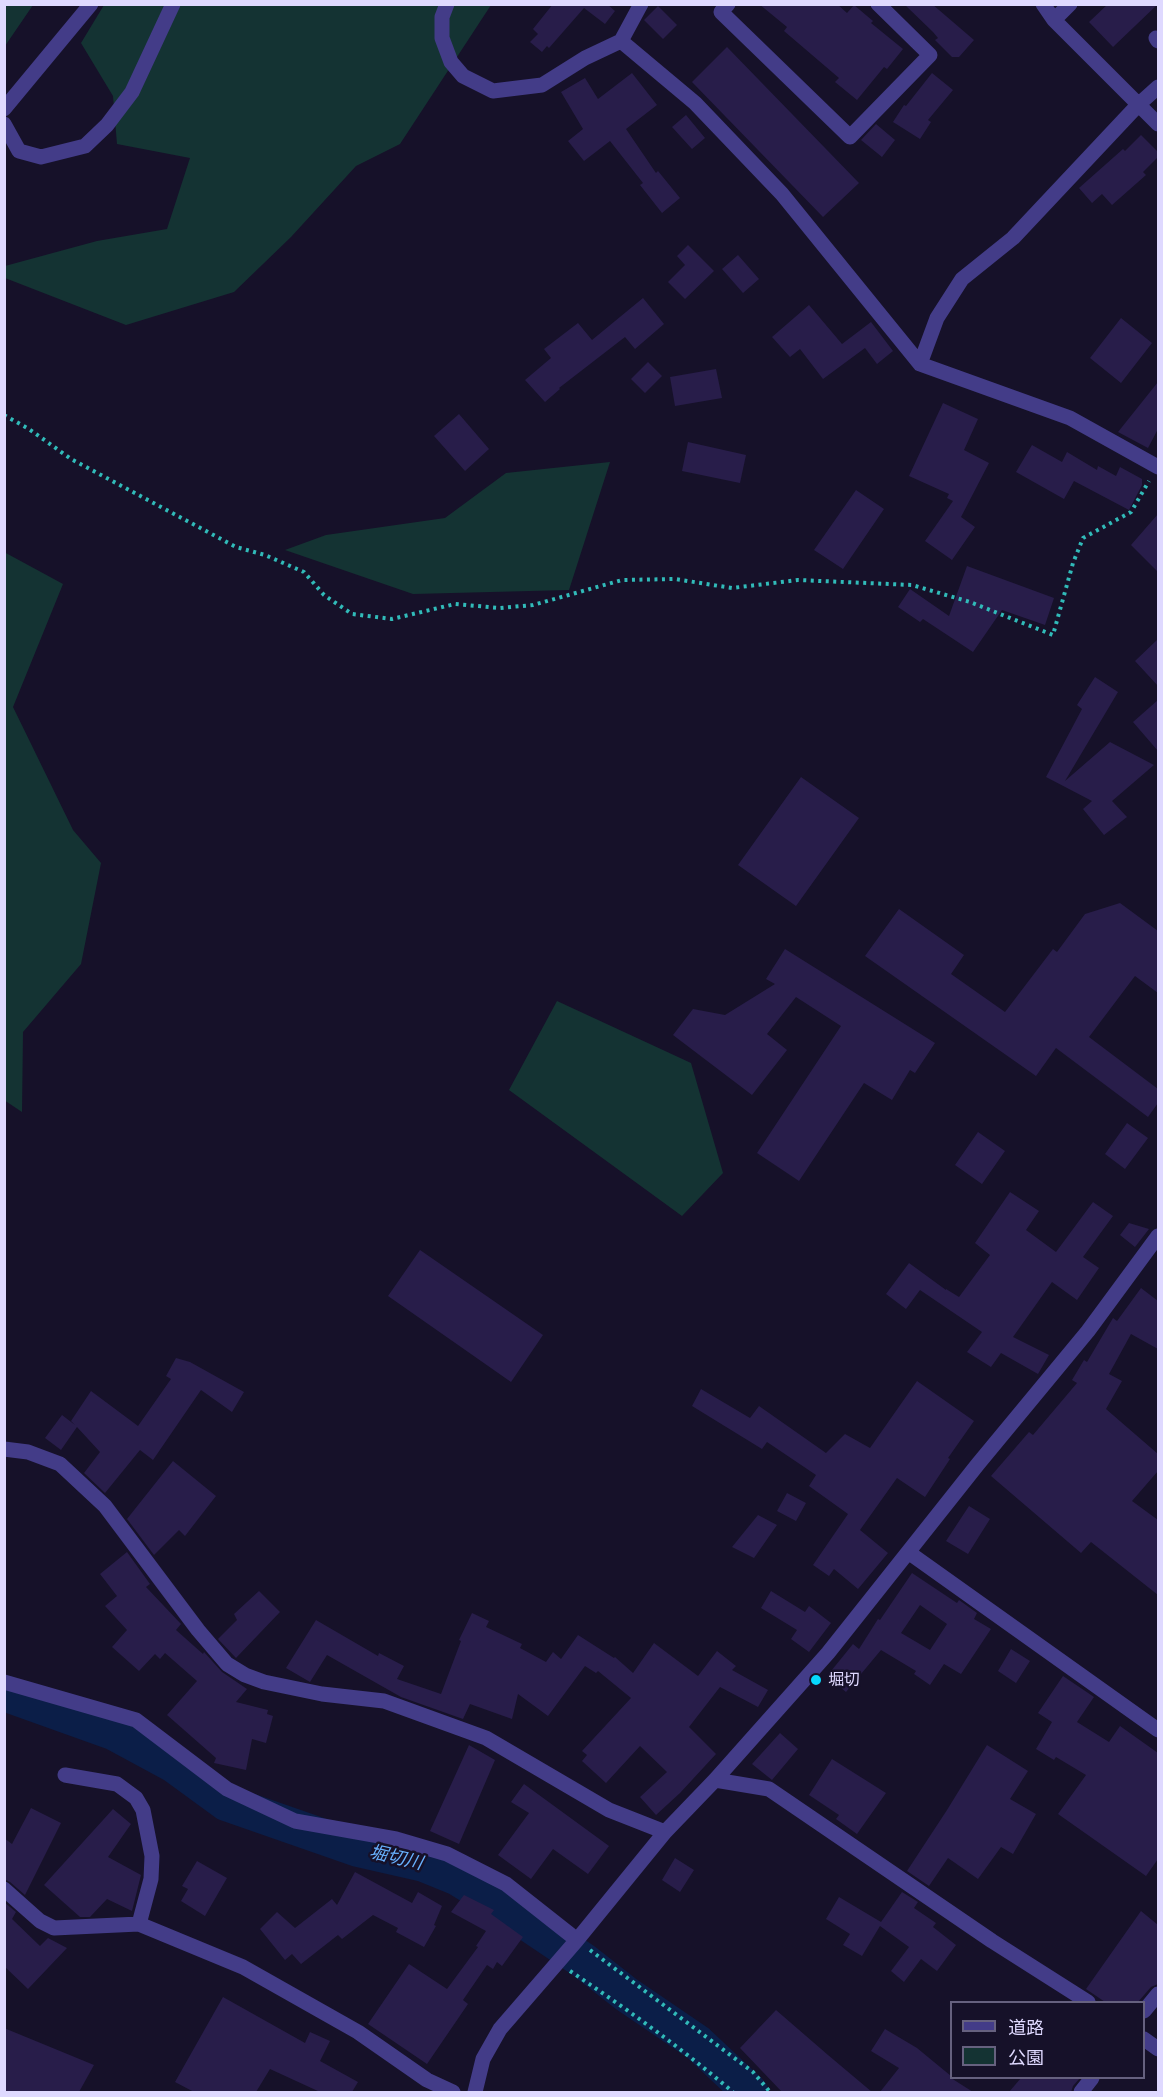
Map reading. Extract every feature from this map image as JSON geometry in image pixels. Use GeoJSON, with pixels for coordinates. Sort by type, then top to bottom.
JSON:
{"type":"FeatureCollection","features":[{"type":"Feature","properties":{"kind":"street"},"geometry":{"type":"LineString","coordinates":[[4,109],[91,4]]}},
{"type":"Feature","properties":{"kind":"street"},"geometry":{"type":"LineString","coordinates":[[4,124],[19,151],[41,157],[85,146],[107,125],[132,92],[173,4]]}},
{"type":"Feature","properties":{"kind":"street"},"geometry":{"type":"LineString","coordinates":[[447,4],[442,17],[442,38],[451,62],[463,76],[493,91],[542,85],[585,58],[621,41],[641,4]]}},
{"type":"Feature","properties":{"kind":"street"},"geometry":{"type":"LineString","coordinates":[[728,4],[721,12],[850,137],[930,55],[878,4]]}},
{"type":"Feature","properties":{"kind":"street"},"geometry":{"type":"LineString","coordinates":[[1043,4],[1054,20],[1158,124]]}},
{"type":"Feature","properties":{"kind":"street"},"geometry":{"type":"LineString","coordinates":[[1054,20],[1070,4]]}},
{"type":"Feature","properties":{"kind":"street"},"geometry":{"type":"LineString","coordinates":[[621,41],[695,102],[783,194],[920,364],[1070,418],[1157,463]]}},
{"type":"Feature","properties":{"kind":"street"},"geometry":{"type":"LineString","coordinates":[[920,364],[937,318],[962,279],[1013,238],[1138,105],[1158,87]]}},
{"type":"Feature","properties":{"kind":"street"},"geometry":{"type":"LineString","coordinates":[[475,2092],[483,2059],[500,2029],[577,1940],[665,1832],[715,1780],[828,1653],[1088,1331],[1158,1236]]}},
{"type":"Feature","properties":{"kind":"street"},"geometry":{"type":"LineString","coordinates":[[4,1449],[28,1452],[60,1464],[105,1506],[198,1630],[227,1664],[245,1675],[264,1682],[322,1694],[384,1701],[486,1738],[609,1810],[665,1832]]}},
{"type":"Feature","properties":{"kind":"street"},"geometry":{"type":"LineString","coordinates":[[908,1552],[1158,1730]]}},
{"type":"Feature","properties":{"kind":"street"},"geometry":{"type":"LineString","coordinates":[[4,1682],[136,1720],[227,1789],[294,1821],[396,1839],[447,1854],[506,1884],[577,1940]]}},
{"type":"Feature","properties":{"kind":"street"},"geometry":{"type":"LineString","coordinates":[[65,1775],[117,1784],[136,1798],[143,1810],[152,1856],[151,1879],[139,1924]]}},
{"type":"Feature","properties":{"kind":"street"},"geometry":{"type":"LineString","coordinates":[[715,1780],[770,1789],[992,1941],[1086,2001]]}},
{"type":"Feature","properties":{"kind":"street"},"geometry":{"type":"LineString","coordinates":[[4,1888],[40,1921],[54,1928],[139,1924],[243,1967],[358,2032],[426,2080],[453,2092]]}},
{"type":"Feature","properties":{"kind":"street"},"geometry":{"type":"LineString","coordinates":[[1145,2009],[1158,1994]]}},
{"type":"Feature","properties":{"kind":"street"},"geometry":{"type":"LineString","coordinates":[[1145,2040],[1158,2049]]}},
{"type":"Feature","properties":{"kind":"street"},"geometry":{"type":"LineString","coordinates":[[1081,2092],[1091,2079]]}},
{"type":"Feature","properties":{"kind":"path"},"geometry":{"type":"LineString","coordinates":[[4,415],[29,429],[71,459],[236,547],[265,555],[304,572],[324,595],[352,614],[392,619],[455,604],[500,608],[533,605],[622,580],[675,579],[732,588],[798,580],[912,585],[970,602],[1053,635],[1073,563],[1083,538],[1131,512],[1157,463]]}},
{"type":"Feature","properties":{"kind":"path"},"geometry":{"type":"LineString","coordinates":[[577,1940],[753,2072],[770,2092]]}},
{"type":"Feature","properties":{"kind":"path"},"geometry":{"type":"LineString","coordinates":[[557,1962],[638,2017],[734,2092]]}},
{"type":"Feature","properties":{"kind":"green space"},"geometry":{"type":"Polygon","coordinates":[[[4,5],[33,5],[5,46],[4,5]]]}},
{"type":"Feature","properties":{"kind":"green space"},"geometry":{"type":"Polygon","coordinates":[[[104,5],[491,5],[400,144],[356,166],[291,237],[234,292],[126,325],[5,278],[5,266],[97,241],[167,229],[190,158],[117,144],[113,96],[81,43],[104,5]]]}},
{"type":"Feature","properties":{"kind":"green space"},"geometry":{"type":"Polygon","coordinates":[[[610,462],[569,590],[413,594],[285,550],[326,535],[445,518],[506,473],[610,462]]]}},
{"type":"Feature","properties":{"kind":"green space"},"geometry":{"type":"Polygon","coordinates":[[[4,552],[63,584],[13,707],[73,830],[101,863],[81,964],[23,1032],[22,1112],[4,1100],[4,552]]]}},
{"type":"Feature","properties":{"kind":"green space"},"geometry":{"type":"Polygon","coordinates":[[[557,1001],[691,1063],[723,1173],[682,1216],[509,1090],[557,1001]]]}},
{"type":"Feature","properties":{"kind":"building"},"geometry":{"type":"Polygon","coordinates":[[[553,4],[607,4],[615,11],[605,24],[584,8],[549,48],[547,46],[542,52],[530,42],[538,34],[533,29],[553,4]]]}},
{"type":"Feature","properties":{"kind":"building"},"geometry":{"type":"Polygon","coordinates":[[[759,4],[837,4],[847,13],[854,5],[873,21],[871,23],[903,49],[887,69],[884,67],[857,100],[835,82],[839,78],[784,31],[787,27],[759,4]]]}},
{"type":"Feature","properties":{"kind":"building"},"geometry":{"type":"Polygon","coordinates":[[[904,4],[932,4],[974,40],[959,57],[952,57],[935,40],[938,38],[933,32],[904,4]]]}},
{"type":"Feature","properties":{"kind":"building"},"geometry":{"type":"Polygon","coordinates":[[[1108,4],[1158,4],[1113,47],[1089,22],[1108,4]]]}},
{"type":"Feature","properties":{"kind":"building"},"geometry":{"type":"Polygon","coordinates":[[[658,6],[677,25],[663,39],[644,20],[658,6]]]}},
{"type":"Feature","properties":{"kind":"building"},"geometry":{"type":"Polygon","coordinates":[[[727,47],[859,183],[823,217],[692,82],[727,47]]]}},
{"type":"Feature","properties":{"kind":"building"},"geometry":{"type":"Polygon","coordinates":[[[632,73],[657,105],[626,129],[656,173],[658,171],[680,198],[662,213],[640,185],[643,183],[610,141],[584,161],[568,141],[583,129],[561,92],[585,78],[598,99],[632,73]]]}},
{"type":"Feature","properties":{"kind":"building"},"geometry":{"type":"Polygon","coordinates":[[[932,73],[953,90],[928,120],[931,122],[920,139],[893,122],[904,105],[906,106],[932,73]]]}},
{"type":"Feature","properties":{"kind":"building"},"geometry":{"type":"Polygon","coordinates":[[[686,115],[705,138],[692,149],[672,127],[686,115]]]}},
{"type":"Feature","properties":{"kind":"building"},"geometry":{"type":"Polygon","coordinates":[[[876,124],[895,140],[882,157],[861,140],[876,124]]]}},
{"type":"Feature","properties":{"kind":"building"},"geometry":{"type":"Polygon","coordinates":[[[1141,135],[1158,152],[1158,157],[1143,172],[1146,175],[1112,205],[1102,194],[1092,203],[1079,188],[1141,135]]]}},
{"type":"Feature","properties":{"kind":"building"},"geometry":{"type":"Polygon","coordinates":[[[688,245],[714,271],[685,299],[668,282],[685,265],[677,256],[688,245]]]}},
{"type":"Feature","properties":{"kind":"building"},"geometry":{"type":"Polygon","coordinates":[[[738,255],[759,279],[743,293],[722,269],[738,255]]]}},
{"type":"Feature","properties":{"kind":"building"},"geometry":{"type":"Polygon","coordinates":[[[643,298],[664,324],[635,349],[625,337],[559,388],[545,402],[525,380],[551,358],[544,349],[578,323],[592,340],[643,298]]]}},
{"type":"Feature","properties":{"kind":"building"},"geometry":{"type":"Polygon","coordinates":[[[809,305],[842,344],[871,322],[893,351],[877,364],[865,348],[823,379],[800,349],[790,357],[772,337],[809,305]]]}},
{"type":"Feature","properties":{"kind":"building"},"geometry":{"type":"Polygon","coordinates":[[[1121,318],[1152,343],[1121,383],[1090,358],[1121,318]]]}},
{"type":"Feature","properties":{"kind":"building"},"geometry":{"type":"Polygon","coordinates":[[[648,362],[662,376],[645,393],[631,379],[648,362]]]}},
{"type":"Feature","properties":{"kind":"building"},"geometry":{"type":"Polygon","coordinates":[[[716,369],[722,398],[675,406],[670,377],[716,369]]]}},
{"type":"Feature","properties":{"kind":"building"},"geometry":{"type":"Polygon","coordinates":[[[1158,382],[1158,429],[1148,448],[1118,432],[1158,382]]]}},
{"type":"Feature","properties":{"kind":"building"},"geometry":{"type":"Polygon","coordinates":[[[943,403],[978,419],[964,450],[989,463],[961,517],[975,527],[952,560],[925,541],[953,501],[947,498],[949,494],[909,476],[943,403]]]}},
{"type":"Feature","properties":{"kind":"building"},"geometry":{"type":"Polygon","coordinates":[[[459,414],[489,449],[465,471],[434,436],[459,414]]]}},
{"type":"Feature","properties":{"kind":"building"},"geometry":{"type":"Polygon","coordinates":[[[688,442],[746,455],[740,483],[682,471],[688,442]]]}},
{"type":"Feature","properties":{"kind":"building"},"geometry":{"type":"Polygon","coordinates":[[[1032,445],[1062,462],[1067,452],[1097,470],[1098,466],[1116,476],[1120,467],[1142,479],[1142,485],[1129,510],[1074,481],[1064,499],[1016,472],[1032,445]]]}},
{"type":"Feature","properties":{"kind":"building"},"geometry":{"type":"Polygon","coordinates":[[[856,490],[884,509],[843,569],[814,550],[856,490]]]}},
{"type":"Feature","properties":{"kind":"building"},"geometry":{"type":"Polygon","coordinates":[[[1158,514],[1158,572],[1131,545],[1158,514]]]}},
{"type":"Feature","properties":{"kind":"building"},"geometry":{"type":"Polygon","coordinates":[[[967,566],[1054,598],[1045,625],[1002,610],[973,652],[923,619],[920,622],[898,607],[910,589],[949,616],[967,566]]]}},
{"type":"Feature","properties":{"kind":"building"},"geometry":{"type":"Polygon","coordinates":[[[1158,639],[1158,686],[1135,661],[1158,639]]]}},
{"type":"Feature","properties":{"kind":"building"},"geometry":{"type":"Polygon","coordinates":[[[1095,677],[1118,692],[1065,781],[1110,742],[1154,765],[1112,801],[1127,817],[1104,835],[1083,809],[1092,801],[1046,777],[1082,709],[1077,705],[1095,677]]]}},
{"type":"Feature","properties":{"kind":"building"},"geometry":{"type":"Polygon","coordinates":[[[1158,700],[1158,751],[1133,722],[1158,700]]]}},
{"type":"Feature","properties":{"kind":"building"},"geometry":{"type":"Polygon","coordinates":[[[801,777],[859,818],[796,906],[738,865],[801,777]]]}},
{"type":"Feature","properties":{"kind":"building"},"geometry":{"type":"Polygon","coordinates":[[[1120,903],[1158,931],[1158,993],[1135,976],[1089,1037],[1158,1089],[1158,1103],[1148,1117],[1056,1048],[1036,1076],[865,956],[899,909],[964,955],[951,974],[1005,1012],[1053,949],[1057,952],[1085,914],[1120,903]]]}},
{"type":"Feature","properties":{"kind":"building"},"geometry":{"type":"Polygon","coordinates":[[[785,949],[935,1043],[915,1073],[910,1070],[892,1100],[864,1083],[799,1181],[757,1153],[841,1026],[796,997],[767,1034],[787,1050],[752,1095],[673,1035],[693,1009],[725,1015],[775,984],[766,979],[785,949]]]}},
{"type":"Feature","properties":{"kind":"building"},"geometry":{"type":"Polygon","coordinates":[[[1127,1123],[1148,1138],[1125,1169],[1105,1154],[1127,1123]]]}},
{"type":"Feature","properties":{"kind":"building"},"geometry":{"type":"Polygon","coordinates":[[[978,1132],[1005,1151],[982,1184],[955,1165],[978,1132]]]}},
{"type":"Feature","properties":{"kind":"building"},"geometry":{"type":"Polygon","coordinates":[[[1010,1192],[1039,1211],[1026,1230],[1056,1252],[1093,1202],[1113,1216],[1083,1257],[1099,1268],[1077,1300],[1052,1282],[1013,1337],[1049,1355],[1038,1374],[1001,1353],[991,1367],[967,1352],[982,1332],[920,1290],[906,1309],[886,1294],[909,1263],[959,1297],[990,1255],[975,1243],[1010,1192]]]}},
{"type":"Feature","properties":{"kind":"building"},"geometry":{"type":"Polygon","coordinates":[[[1129,1223],[1149,1229],[1135,1247],[1120,1235],[1129,1223]]]}},
{"type":"Feature","properties":{"kind":"building"},"geometry":{"type":"Polygon","coordinates":[[[420,1250],[543,1335],[511,1382],[388,1296],[420,1250]]]}},
{"type":"Feature","properties":{"kind":"building"},"geometry":{"type":"Polygon","coordinates":[[[1141,1288],[1158,1301],[1158,1349],[1131,1334],[1109,1374],[1122,1381],[1106,1409],[1158,1454],[1158,1471],[1132,1501],[1158,1520],[1158,1595],[1091,1542],[1081,1553],[991,1476],[1029,1432],[1033,1435],[1077,1383],[1072,1380],[1084,1360],[1087,1362],[1113,1318],[1117,1321],[1141,1288]]]}},
{"type":"Feature","properties":{"kind":"building"},"geometry":{"type":"Polygon","coordinates":[[[176,1358],[190,1362],[244,1392],[232,1412],[201,1390],[153,1460],[140,1450],[105,1493],[84,1473],[100,1452],[77,1427],[61,1450],[45,1438],[62,1415],[75,1425],[71,1421],[91,1391],[138,1426],[171,1379],[166,1376],[176,1358]]]}},
{"type":"Feature","properties":{"kind":"building"},"geometry":{"type":"Polygon","coordinates":[[[917,1381],[974,1421],[948,1458],[950,1459],[925,1497],[897,1478],[860,1530],[888,1553],[858,1589],[834,1569],[829,1576],[813,1565],[848,1514],[809,1486],[816,1475],[767,1442],[762,1449],[692,1406],[701,1389],[750,1418],[759,1406],[826,1453],[845,1434],[870,1448],[917,1381]]]}},
{"type":"Feature","properties":{"kind":"building"},"geometry":{"type":"Polygon","coordinates":[[[173,1461],[216,1496],[185,1536],[179,1530],[154,1555],[127,1519],[173,1461]]]}},
{"type":"Feature","properties":{"kind":"building"},"geometry":{"type":"Polygon","coordinates":[[[787,1493],[806,1503],[796,1521],[777,1511],[787,1493]]]}},
{"type":"Feature","properties":{"kind":"building"},"geometry":{"type":"Polygon","coordinates":[[[969,1506],[990,1519],[968,1554],[946,1541],[969,1506]]]}},
{"type":"Feature","properties":{"kind":"building"},"geometry":{"type":"Polygon","coordinates":[[[758,1515],[777,1525],[754,1558],[732,1547],[758,1515]]]}},
{"type":"Feature","properties":{"kind":"building"},"geometry":{"type":"Polygon","coordinates":[[[127,1552],[150,1584],[146,1587],[181,1624],[176,1630],[203,1654],[204,1652],[222,1672],[247,1689],[236,1702],[268,1710],[267,1714],[273,1716],[266,1743],[252,1739],[246,1770],[214,1763],[216,1758],[167,1715],[197,1681],[165,1653],[160,1659],[155,1654],[139,1671],[112,1647],[127,1630],[105,1606],[117,1596],[100,1574],[127,1552]]]}},
{"type":"Feature","properties":{"kind":"building"},"geometry":{"type":"Polygon","coordinates":[[[912,1573],[957,1603],[959,1600],[977,1613],[974,1619],[991,1629],[961,1674],[944,1664],[930,1685],[914,1674],[916,1671],[881,1650],[846,1692],[827,1676],[853,1644],[859,1649],[878,1619],[880,1620],[912,1573]],[[920,1605],[901,1633],[930,1650],[947,1624],[920,1605]]]}},
{"type":"Feature","properties":{"kind":"building"},"geometry":{"type":"Polygon","coordinates":[[[259,1591],[280,1612],[236,1658],[218,1639],[237,1620],[234,1614],[259,1591]]]}},
{"type":"Feature","properties":{"kind":"building"},"geometry":{"type":"Polygon","coordinates":[[[771,1591],[805,1612],[809,1606],[831,1623],[809,1652],[791,1639],[797,1630],[761,1608],[771,1591]]]}},
{"type":"Feature","properties":{"kind":"building"},"geometry":{"type":"Polygon","coordinates":[[[472,1613],[489,1621],[486,1627],[522,1644],[520,1648],[546,1662],[553,1652],[561,1659],[578,1635],[615,1657],[633,1673],[654,1643],[698,1676],[717,1651],[736,1666],[732,1670],[768,1690],[758,1707],[720,1687],[689,1727],[716,1754],[656,1815],[640,1797],[667,1772],[640,1746],[606,1783],[582,1761],[587,1755],[582,1751],[631,1698],[598,1671],[596,1673],[585,1666],[548,1716],[518,1694],[512,1719],[470,1704],[463,1719],[401,1697],[327,1655],[310,1682],[286,1668],[316,1620],[378,1656],[379,1653],[404,1666],[397,1679],[441,1694],[461,1641],[459,1640],[472,1613]]]}},
{"type":"Feature","properties":{"kind":"building"},"geometry":{"type":"Polygon","coordinates":[[[1011,1649],[1030,1661],[1016,1683],[998,1671],[1011,1649]]]}},
{"type":"Feature","properties":{"kind":"building"},"geometry":{"type":"Polygon","coordinates":[[[1063,1676],[1094,1697],[1077,1722],[1109,1742],[1120,1726],[1158,1753],[1158,1859],[1146,1876],[1058,1814],[1086,1775],[1056,1757],[1054,1760],[1036,1749],[1052,1722],[1038,1713],[1063,1676]]]}},
{"type":"Feature","properties":{"kind":"building"},"geometry":{"type":"Polygon","coordinates":[[[780,1733],[798,1749],[772,1780],[752,1764],[780,1733]]]}},
{"type":"Feature","properties":{"kind":"building"},"geometry":{"type":"Polygon","coordinates":[[[469,1745],[495,1760],[459,1844],[430,1831],[469,1745]]]}},
{"type":"Feature","properties":{"kind":"building"},"geometry":{"type":"Polygon","coordinates":[[[987,1745],[1028,1771],[1010,1799],[1036,1814],[1013,1854],[1001,1847],[978,1879],[948,1858],[929,1886],[907,1871],[987,1745]]]}},
{"type":"Feature","properties":{"kind":"building"},"geometry":{"type":"Polygon","coordinates":[[[832,1759],[886,1793],[857,1834],[836,1819],[839,1815],[809,1795],[832,1759]]]}},
{"type":"Feature","properties":{"kind":"building"},"geometry":{"type":"Polygon","coordinates":[[[524,1784],[609,1846],[588,1874],[553,1849],[531,1879],[498,1855],[529,1813],[511,1802],[524,1784]]]}},
{"type":"Feature","properties":{"kind":"building"},"geometry":{"type":"Polygon","coordinates":[[[31,1808],[61,1823],[25,1895],[4,1879],[4,1838],[12,1844],[31,1808]]]}},
{"type":"Feature","properties":{"kind":"building"},"geometry":{"type":"Polygon","coordinates":[[[113,1809],[131,1824],[108,1857],[141,1875],[132,1911],[107,1899],[90,1917],[80,1917],[44,1885],[113,1809]]]}},
{"type":"Feature","properties":{"kind":"building"},"geometry":{"type":"Polygon","coordinates":[[[675,1858],[694,1870],[680,1892],[662,1880],[675,1858]]]}},
{"type":"Feature","properties":{"kind":"building"},"geometry":{"type":"Polygon","coordinates":[[[197,1861],[227,1878],[205,1916],[181,1901],[188,1889],[182,1886],[197,1861]]]}},
{"type":"Feature","properties":{"kind":"building"},"geometry":{"type":"Polygon","coordinates":[[[355,1872],[412,1903],[418,1892],[442,1906],[434,1925],[436,1926],[424,1947],[396,1932],[398,1928],[373,1915],[342,1939],[338,1935],[301,1964],[292,1954],[285,1960],[260,1929],[277,1912],[295,1928],[332,1899],[337,1905],[355,1872]]]}},
{"type":"Feature","properties":{"kind":"building"},"geometry":{"type":"Polygon","coordinates":[[[902,1892],[918,1902],[914,1908],[936,1923],[933,1927],[956,1945],[937,1971],[921,1959],[904,1982],[891,1971],[909,1947],[880,1926],[862,1956],[843,1945],[850,1934],[826,1919],[839,1897],[881,1922],[902,1892]]]}},
{"type":"Feature","properties":{"kind":"building"},"geometry":{"type":"Polygon","coordinates":[[[464,1895],[494,1910],[491,1914],[523,1937],[502,1966],[497,1962],[493,1969],[487,1965],[463,2000],[468,2004],[427,2064],[368,2024],[409,1964],[447,1989],[478,1947],[476,1946],[486,1931],[451,1912],[464,1895]]]}},
{"type":"Feature","properties":{"kind":"building"},"geometry":{"type":"Polygon","coordinates":[[[4,1902],[16,1912],[12,1919],[40,1946],[48,1938],[67,1948],[28,1989],[4,1966],[4,1902]]]}},
{"type":"Feature","properties":{"kind":"building"},"geometry":{"type":"Polygon","coordinates":[[[1141,1911],[1158,1925],[1158,1984],[1151,1987],[1139,2001],[1104,2001],[1086,1989],[1141,1911]]]}},
{"type":"Feature","properties":{"kind":"building"},"geometry":{"type":"Polygon","coordinates":[[[223,1997],[305,2043],[310,2032],[330,2041],[320,2061],[358,2082],[352,2092],[320,2092],[270,2069],[256,2092],[194,2092],[175,2082],[223,1997]]]}},
{"type":"Feature","properties":{"kind":"building"},"geometry":{"type":"Polygon","coordinates":[[[776,2010],[872,2092],[782,2092],[740,2048],[776,2010]]]}},
{"type":"Feature","properties":{"kind":"building"},"geometry":{"type":"Polygon","coordinates":[[[4,2028],[94,2065],[79,2092],[4,2092],[4,2028]]]}},
{"type":"Feature","properties":{"kind":"building"},"geometry":{"type":"Polygon","coordinates":[[[885,2029],[917,2048],[950,2075],[950,2079],[973,2092],[880,2092],[899,2068],[871,2051],[885,2029]]]}},
{"type":"Feature","properties":{"kind":"building"},"geometry":{"type":"Polygon","coordinates":[[[1020,2079],[1079,2079],[1071,2092],[1009,2092],[1020,2079]]]}},
{"type":"Feature","properties":{"kind":"waterway","name":"堀切川"},"geometry":{"type":"LineString","coordinates":[[4,1693],[113,1732],[174,1765],[226,1803],[358,1849],[424,1864],[456,1877],[584,1961],[626,1994],[698,2043],[750,2092]]}},
{"type":"Feature","properties":{"kind":"place","name":"堀切"},"geometry":{"type":"Point","coordinates":[816,1680]}}]}
